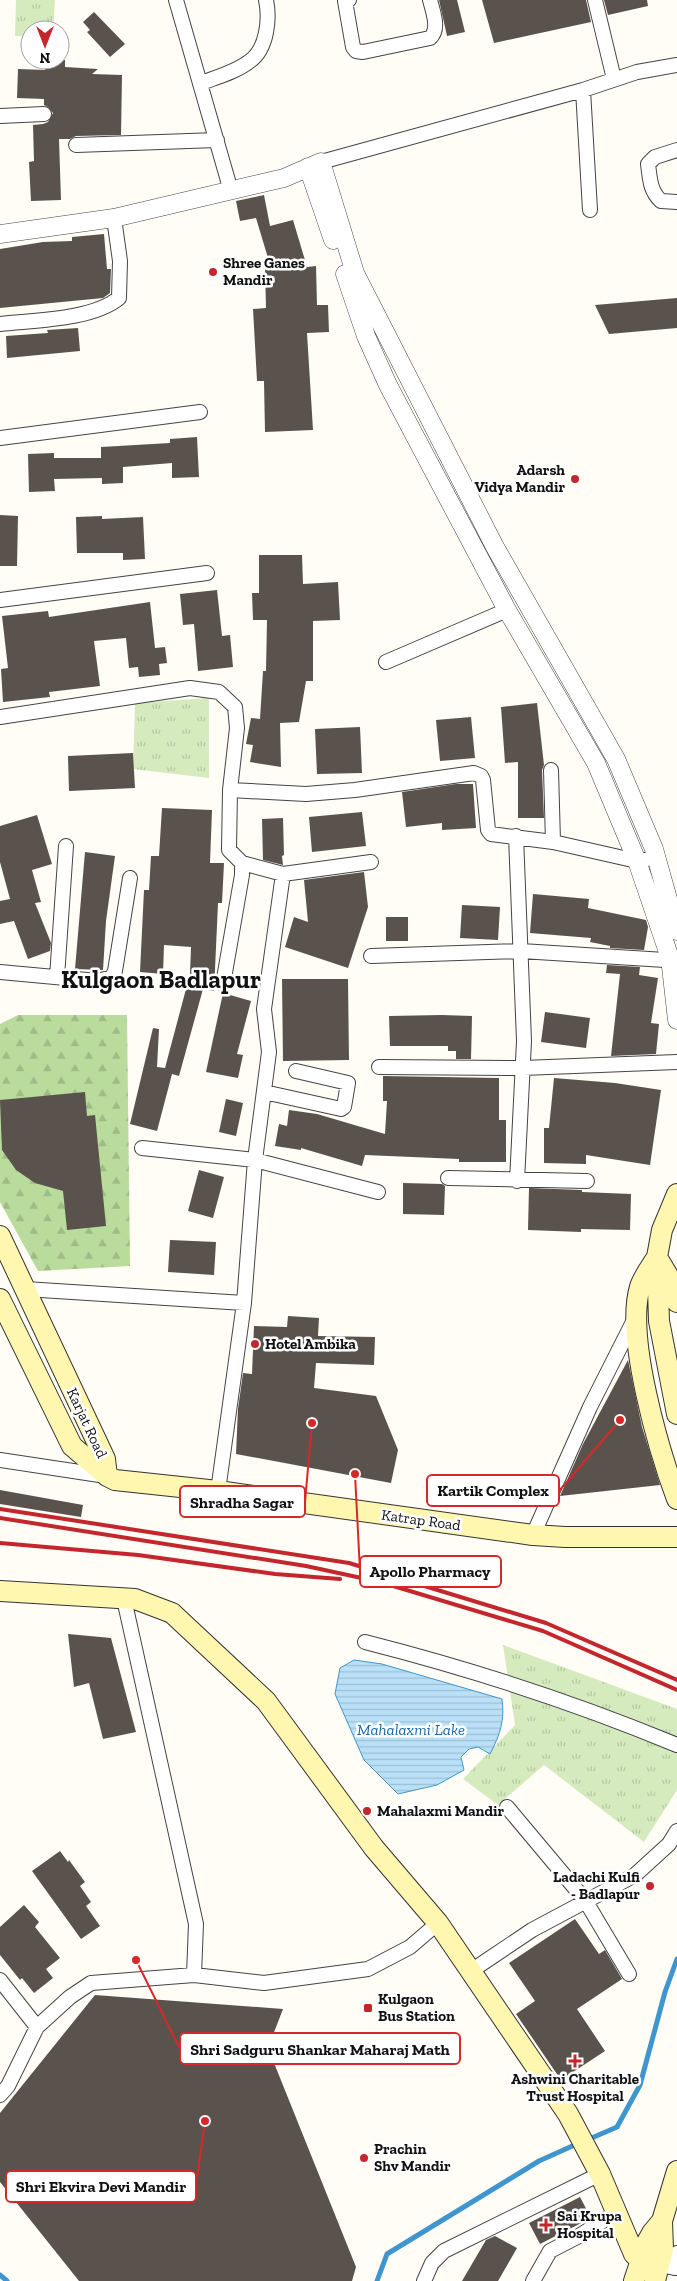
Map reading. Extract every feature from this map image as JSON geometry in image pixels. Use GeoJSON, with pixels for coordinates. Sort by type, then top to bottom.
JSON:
{"type":"FeatureCollection","features":[{"type":"Feature","properties":{"kind":"main road"},"geometry":{"type":"LineString","coordinates":[[677,1194],[662,1230],[657,1257],[659,1321],[677,1414]]}},
{"type":"Feature","properties":{"kind":"main road","name":"Karjat Road"},"geometry":{"type":"LineString","coordinates":[[0,1236],[105,1459],[107,1476]]}},
{"type":"Feature","properties":{"kind":"main road"},"geometry":{"type":"LineString","coordinates":[[657,1257],[672,1284],[677,1302]]}},
{"type":"Feature","properties":{"kind":"main road"},"geometry":{"type":"LineString","coordinates":[[657,1257],[640,1287],[635,1316],[645,1386],[663,1459],[677,1500]]}},
{"type":"Feature","properties":{"kind":"main road","name":"Karjat Road"},"geometry":{"type":"LineString","coordinates":[[0,1299],[72,1446],[107,1476]]}},
{"type":"Feature","properties":{"kind":"main road","name":"Katrap Road"},"geometry":{"type":"LineString","coordinates":[[107,1476],[116,1480],[218,1490],[533,1535],[565,1537],[677,1537]]}},
{"type":"Feature","properties":{"kind":"main road"},"geometry":{"type":"LineString","coordinates":[[0,1590],[135,1600],[172,1613],[266,1701],[374,1848],[438,1923],[568,2114],[617,2212],[634,2254],[661,2269]]}},
{"type":"Feature","properties":{"kind":"main road"},"geometry":{"type":"LineString","coordinates":[[661,2269],[664,2242],[662,2221],[677,2171]]}},
{"type":"Feature","properties":{"kind":"main road"},"geometry":{"type":"LineString","coordinates":[[634,2281],[661,2269]]}},
{"type":"Feature","properties":{"kind":"street"},"geometry":{"type":"LineString","coordinates":[[176,0],[231,190]]}},
{"type":"Feature","properties":{"kind":"street"},"geometry":{"type":"LineString","coordinates":[[200,83],[230,72],[252,61],[261,47],[267,26],[266,0]]}},
{"type":"Feature","properties":{"kind":"street"},"geometry":{"type":"LineString","coordinates":[[346,0],[353,48],[356,51],[363,52],[430,38],[435,32],[436,24],[430,0]]}},
{"type":"Feature","properties":{"kind":"street"},"geometry":{"type":"LineString","coordinates":[[595,0],[614,79]]}},
{"type":"Feature","properties":{"kind":"street"},"geometry":{"type":"LineString","coordinates":[[0,234],[114,218],[284,178],[315,164],[583,90],[637,72],[677,65]]}},
{"type":"Feature","properties":{"kind":"street"},"geometry":{"type":"LineString","coordinates":[[583,90],[590,210]]}},
{"type":"Feature","properties":{"kind":"street"},"geometry":{"type":"LineString","coordinates":[[0,116],[44,114]]}},
{"type":"Feature","properties":{"kind":"street"},"geometry":{"type":"LineString","coordinates":[[76,146],[217,140]]}},
{"type":"Feature","properties":{"kind":"street"},"geometry":{"type":"LineString","coordinates":[[677,150],[655,157],[648,164],[651,186],[655,196],[661,202],[677,202]]}},
{"type":"Feature","properties":{"kind":"street"},"geometry":{"type":"LineString","coordinates":[[315,164],[366,336],[388,384],[508,610],[596,763],[638,862],[670,958],[677,1020]]}},
{"type":"Feature","properties":{"kind":"street"},"geometry":{"type":"LineString","coordinates":[[315,164],[355,273],[495,547],[616,759],[656,857],[677,931]]}},
{"type":"Feature","properties":{"kind":"street"},"geometry":{"type":"LineString","coordinates":[[0,324],[63,316],[104,308],[119,298],[120,262],[114,218]]}},
{"type":"Feature","properties":{"kind":"street"},"geometry":{"type":"LineString","coordinates":[[0,438],[200,412]]}},
{"type":"Feature","properties":{"kind":"street"},"geometry":{"type":"LineString","coordinates":[[0,600],[208,573]]}},
{"type":"Feature","properties":{"kind":"street"},"geometry":{"type":"LineString","coordinates":[[386,662],[508,610]]}},
{"type":"Feature","properties":{"kind":"street"},"geometry":{"type":"LineString","coordinates":[[0,717],[190,688],[219,692],[234,707],[238,728],[230,790],[229,850],[242,864],[283,874],[371,862]]}},
{"type":"Feature","properties":{"kind":"street"},"geometry":{"type":"LineString","coordinates":[[551,770],[554,842]]}},
{"type":"Feature","properties":{"kind":"street"},"geometry":{"type":"LineString","coordinates":[[230,790],[306,794],[355,790],[474,773],[482,776],[490,832],[495,835],[554,842],[638,862],[656,857]]}},
{"type":"Feature","properties":{"kind":"street"},"geometry":{"type":"LineString","coordinates":[[516,836],[521,951],[523,1068],[517,1181]]}},
{"type":"Feature","properties":{"kind":"street"},"geometry":{"type":"LineString","coordinates":[[57,977],[66,846]]}},
{"type":"Feature","properties":{"kind":"street"},"geometry":{"type":"LineString","coordinates":[[223,984],[242,875],[242,864]]}},
{"type":"Feature","properties":{"kind":"street"},"geometry":{"type":"LineString","coordinates":[[218,1490],[244,1303],[255,1160],[268,1052],[264,1009],[283,874]]}},
{"type":"Feature","properties":{"kind":"street"},"geometry":{"type":"LineString","coordinates":[[0,972],[98,981],[112,977],[115,971],[130,878]]}},
{"type":"Feature","properties":{"kind":"street"},"geometry":{"type":"LineString","coordinates":[[371,956],[521,951],[665,960],[670,958]]}},
{"type":"Feature","properties":{"kind":"street"},"geometry":{"type":"LineString","coordinates":[[379,1067],[523,1068],[677,1062]]}},
{"type":"Feature","properties":{"kind":"street"},"geometry":{"type":"LineString","coordinates":[[264,1092],[341,1109],[344,1107],[348,1083],[296,1071]]}},
{"type":"Feature","properties":{"kind":"street"},"geometry":{"type":"LineString","coordinates":[[142,1148],[255,1160],[378,1192]]}},
{"type":"Feature","properties":{"kind":"street"},"geometry":{"type":"LineString","coordinates":[[448,1178],[517,1181],[587,1181]]}},
{"type":"Feature","properties":{"kind":"street"},"geometry":{"type":"LineString","coordinates":[[25,1289],[244,1303]]}},
{"type":"Feature","properties":{"kind":"street"},"geometry":{"type":"LineString","coordinates":[[533,1535],[590,1407],[635,1316]]}},
{"type":"Feature","properties":{"kind":"street"},"geometry":{"type":"LineString","coordinates":[[0,1460],[107,1476]]}},
{"type":"Feature","properties":{"kind":"street"},"geometry":{"type":"LineString","coordinates":[[124,1599],[196,1924],[194,1975]]}},
{"type":"Feature","properties":{"kind":"street"},"geometry":{"type":"LineString","coordinates":[[365,1642],[429,1659],[605,1715],[677,1745]]}},
{"type":"Feature","properties":{"kind":"street"},"geometry":{"type":"LineString","coordinates":[[507,1807],[585,1900],[629,1974]]}},
{"type":"Feature","properties":{"kind":"street"},"geometry":{"type":"LineString","coordinates":[[471,1971],[532,1930],[635,1875],[669,1844],[677,1831]]}},
{"type":"Feature","properties":{"kind":"street"},"geometry":{"type":"LineString","coordinates":[[0,2095],[8,2086],[37,2027],[70,1996],[91,1983],[194,1975],[264,1983],[368,1969],[410,1947],[438,1923]]}},
{"type":"Feature","properties":{"kind":"street"},"geometry":{"type":"LineString","coordinates":[[0,1980],[37,2027]]}},
{"type":"Feature","properties":{"kind":"street"},"geometry":{"type":"LineString","coordinates":[[424,2281],[432,2264],[444,2251],[597,2170]]}},
{"type":"Feature","properties":{"kind":"street"},"geometry":{"type":"LineString","coordinates":[[533,2281],[550,2251],[579,2236],[617,2212]]}},
{"type":"Feature","properties":{"kind":"street"},"geometry":{"type":"LineString","coordinates":[[661,2269],[677,2253]]}},
{"type":"Feature","properties":{"kind":"green space"},"geometry":{"type":"Polygon","coordinates":[[[16,0],[55,0],[54,20],[20,20],[20,36],[15,36],[16,0]]]}},
{"type":"Feature","properties":{"kind":"green space"},"geometry":{"type":"Polygon","coordinates":[[[209,698],[209,778],[133,769],[135,703],[209,698]]]}},
{"type":"Feature","properties":{"kind":"green space"},"geometry":{"type":"Polygon","coordinates":[[[18,1015],[127,1015],[130,1266],[38,1271],[0,1202],[0,1024],[18,1015]]]}},
{"type":"Feature","properties":{"kind":"green space"},"geometry":{"type":"Polygon","coordinates":[[[503,1645],[677,1709],[677,1790],[644,1842],[544,1765],[498,1805],[463,1779],[515,1725],[503,1645]]]}},
{"type":"Feature","properties":{"kind":"water","name":"Mahalaxmi Lake"},"geometry":{"type":"Polygon","coordinates":[[[354,1660],[382,1664],[502,1699],[503,1714],[501,1727],[490,1754],[478,1747],[469,1749],[461,1757],[464,1770],[437,1785],[398,1794],[364,1760],[335,1694],[340,1668],[354,1660]]]}},
{"type":"Feature","properties":{"kind":"building"},"geometry":{"type":"Polygon","coordinates":[[[439,0],[457,0],[465,32],[447,36],[439,0]]]}},
{"type":"Feature","properties":{"kind":"building"},"geometry":{"type":"Polygon","coordinates":[[[482,0],[586,0],[591,22],[494,43],[482,0]]]}},
{"type":"Feature","properties":{"kind":"building"},"geometry":{"type":"Polygon","coordinates":[[[604,0],[647,0],[648,6],[608,15],[604,0]]]}},
{"type":"Feature","properties":{"kind":"building"},"geometry":{"type":"Polygon","coordinates":[[[94,12],[125,44],[110,57],[87,32],[90,30],[83,22],[94,12]]]}},
{"type":"Feature","properties":{"kind":"building"},"geometry":{"type":"Polygon","coordinates":[[[70,67],[98,69],[92,74],[122,75],[121,135],[76,136],[70,139],[59,139],[61,200],[31,201],[29,162],[34,161],[33,125],[48,122],[53,113],[44,105],[44,99],[17,98],[18,69],[70,70],[70,67]]]}},
{"type":"Feature","properties":{"kind":"building"},"geometry":{"type":"Polygon","coordinates":[[[264,195],[270,226],[293,220],[307,267],[316,266],[317,305],[328,305],[329,332],[307,333],[313,430],[265,432],[264,381],[257,381],[253,309],[266,308],[265,268],[271,268],[256,218],[240,221],[236,201],[264,195]]]}},
{"type":"Feature","properties":{"kind":"building"},"geometry":{"type":"Polygon","coordinates":[[[104,234],[107,269],[111,269],[110,293],[103,298],[0,308],[0,249],[43,242],[72,241],[72,237],[104,234]]]}},
{"type":"Feature","properties":{"kind":"building"},"geometry":{"type":"Polygon","coordinates":[[[677,298],[677,328],[609,334],[595,305],[677,298]]]}},
{"type":"Feature","properties":{"kind":"building"},"geometry":{"type":"Polygon","coordinates":[[[78,328],[80,351],[7,358],[6,336],[48,333],[47,330],[78,328]]]}},
{"type":"Feature","properties":{"kind":"building"},"geometry":{"type":"Polygon","coordinates":[[[197,437],[199,477],[172,478],[172,463],[123,467],[123,483],[102,484],[102,478],[54,479],[55,491],[29,492],[28,454],[54,453],[54,458],[101,458],[101,447],[170,443],[170,439],[197,437]]]}},
{"type":"Feature","properties":{"kind":"building"},"geometry":{"type":"Polygon","coordinates":[[[0,515],[18,516],[17,566],[0,566],[0,515]]]}},
{"type":"Feature","properties":{"kind":"building"},"geometry":{"type":"Polygon","coordinates":[[[102,516],[102,519],[143,517],[145,559],[123,560],[123,553],[77,553],[76,517],[102,516]]]}},
{"type":"Feature","properties":{"kind":"building"},"geometry":{"type":"Polygon","coordinates":[[[259,555],[302,555],[303,584],[338,582],[340,620],[313,621],[313,681],[306,681],[299,722],[280,723],[281,767],[250,762],[253,745],[246,744],[251,718],[260,719],[263,671],[266,671],[267,620],[253,620],[252,593],[259,593],[259,555]]]}},
{"type":"Feature","properties":{"kind":"building"},"geometry":{"type":"Polygon","coordinates":[[[217,590],[222,636],[230,635],[233,667],[198,671],[194,624],[183,625],[180,594],[217,590]]]}},
{"type":"Feature","properties":{"kind":"building"},"geometry":{"type":"Polygon","coordinates":[[[150,602],[155,648],[165,647],[167,663],[159,664],[160,675],[139,677],[138,667],[129,668],[126,638],[94,641],[100,686],[49,692],[50,697],[3,702],[1,669],[8,668],[2,616],[48,611],[49,617],[150,602]]]}},
{"type":"Feature","properties":{"kind":"building"},"geometry":{"type":"Polygon","coordinates":[[[537,703],[544,765],[542,770],[544,818],[518,818],[518,762],[505,763],[501,707],[537,703]]]}},
{"type":"Feature","properties":{"kind":"building"},"geometry":{"type":"Polygon","coordinates":[[[471,717],[475,758],[440,761],[436,720],[471,717]]]}},
{"type":"Feature","properties":{"kind":"building"},"geometry":{"type":"Polygon","coordinates":[[[360,727],[362,773],[317,774],[315,729],[360,727]]]}},
{"type":"Feature","properties":{"kind":"building"},"geometry":{"type":"Polygon","coordinates":[[[133,753],[135,788],[69,791],[68,756],[133,753]]]}},
{"type":"Feature","properties":{"kind":"building"},"geometry":{"type":"Polygon","coordinates":[[[456,784],[473,784],[476,828],[442,830],[442,823],[406,827],[402,792],[456,784]]]}},
{"type":"Feature","properties":{"kind":"building"},"geometry":{"type":"Polygon","coordinates":[[[162,808],[212,810],[210,863],[224,863],[222,903],[218,903],[214,991],[203,989],[179,1076],[172,1074],[157,1131],[130,1124],[153,1028],[159,1029],[157,1067],[165,1068],[190,974],[191,947],[164,945],[163,974],[140,972],[144,890],[149,890],[151,856],[159,856],[162,808]]]}},
{"type":"Feature","properties":{"kind":"building"},"geometry":{"type":"Polygon","coordinates":[[[362,812],[366,846],[312,852],[309,817],[362,812]]]}},
{"type":"Feature","properties":{"kind":"building"},"geometry":{"type":"Polygon","coordinates":[[[37,815],[52,864],[32,870],[41,902],[35,903],[51,943],[50,951],[28,959],[14,921],[0,924],[0,901],[10,899],[0,862],[0,826],[37,815]]]}},
{"type":"Feature","properties":{"kind":"building"},"geometry":{"type":"Polygon","coordinates":[[[283,818],[283,865],[263,860],[262,819],[283,818]]]}},
{"type":"Feature","properties":{"kind":"building"},"geometry":{"type":"Polygon","coordinates":[[[85,852],[115,856],[106,921],[103,970],[75,969],[85,852]]]}},
{"type":"Feature","properties":{"kind":"building"},"geometry":{"type":"Polygon","coordinates":[[[364,872],[368,907],[348,968],[285,947],[294,917],[308,922],[304,880],[364,872]]]}},
{"type":"Feature","properties":{"kind":"building"},"geometry":{"type":"Polygon","coordinates":[[[533,894],[589,899],[588,908],[646,920],[648,927],[644,950],[610,948],[610,946],[590,942],[591,938],[530,933],[533,894]]]}},
{"type":"Feature","properties":{"kind":"building"},"geometry":{"type":"Polygon","coordinates":[[[462,905],[500,907],[498,940],[460,938],[462,905]]]}},
{"type":"Feature","properties":{"kind":"building"},"geometry":{"type":"Polygon","coordinates":[[[386,917],[408,917],[408,941],[386,941],[386,917]]]}},
{"type":"Feature","properties":{"kind":"building"},"geometry":{"type":"Polygon","coordinates":[[[607,965],[640,967],[639,975],[658,978],[651,1023],[659,1024],[656,1054],[611,1056],[620,974],[606,973],[607,965]]]}},
{"type":"Feature","properties":{"kind":"building"},"geometry":{"type":"Polygon","coordinates":[[[282,979],[348,979],[349,1060],[283,1061],[282,979]]]}},
{"type":"Feature","properties":{"kind":"building"},"geometry":{"type":"Polygon","coordinates":[[[223,993],[251,1001],[237,1054],[243,1055],[238,1078],[206,1072],[223,993]]]}},
{"type":"Feature","properties":{"kind":"building"},"geometry":{"type":"Polygon","coordinates":[[[545,1012],[590,1018],[586,1048],[541,1042],[545,1012]]]}},
{"type":"Feature","properties":{"kind":"building"},"geometry":{"type":"Polygon","coordinates":[[[389,1016],[472,1016],[471,1059],[456,1059],[456,1051],[448,1051],[448,1046],[390,1046],[389,1016]]]}},
{"type":"Feature","properties":{"kind":"building"},"geometry":{"type":"Polygon","coordinates":[[[383,1076],[499,1078],[499,1120],[506,1120],[506,1162],[459,1162],[459,1159],[365,1155],[362,1166],[301,1148],[301,1150],[275,1146],[279,1124],[287,1126],[289,1110],[317,1114],[385,1134],[387,1101],[383,1101],[383,1076]]]}},
{"type":"Feature","properties":{"kind":"building"},"geometry":{"type":"Polygon","coordinates":[[[554,1078],[615,1083],[661,1090],[650,1165],[586,1155],[586,1164],[544,1163],[544,1128],[549,1128],[554,1078]]]}},
{"type":"Feature","properties":{"kind":"building"},"geometry":{"type":"Polygon","coordinates":[[[85,1092],[87,1116],[95,1115],[106,1226],[67,1230],[63,1191],[35,1183],[16,1170],[2,1150],[0,1100],[85,1092]]]}},
{"type":"Feature","properties":{"kind":"building"},"geometry":{"type":"Polygon","coordinates":[[[226,1099],[243,1103],[236,1136],[219,1132],[226,1099]]]}},
{"type":"Feature","properties":{"kind":"building"},"geometry":{"type":"Polygon","coordinates":[[[199,1170],[224,1177],[213,1218],[188,1211],[199,1170]]]}},
{"type":"Feature","properties":{"kind":"building"},"geometry":{"type":"Polygon","coordinates":[[[403,1183],[442,1184],[445,1186],[444,1215],[403,1214],[403,1183]]]}},
{"type":"Feature","properties":{"kind":"building"},"geometry":{"type":"Polygon","coordinates":[[[529,1188],[631,1194],[630,1230],[581,1229],[581,1232],[528,1230],[529,1188]]]}},
{"type":"Feature","properties":{"kind":"building"},"geometry":{"type":"Polygon","coordinates":[[[170,1240],[216,1242],[214,1275],[168,1272],[170,1240]]]}},
{"type":"Feature","properties":{"kind":"building"},"geometry":{"type":"Polygon","coordinates":[[[288,1316],[319,1318],[318,1336],[375,1337],[374,1365],[316,1363],[314,1388],[376,1396],[398,1450],[391,1483],[236,1454],[238,1409],[243,1373],[252,1374],[254,1326],[287,1327],[288,1316]]]}},
{"type":"Feature","properties":{"kind":"building"},"geometry":{"type":"Polygon","coordinates":[[[628,1360],[642,1427],[660,1485],[560,1496],[583,1444],[628,1360]]]}},
{"type":"Feature","properties":{"kind":"building"},"geometry":{"type":"Polygon","coordinates":[[[0,1490],[83,1505],[81,1517],[0,1504],[0,1490]]]}},
{"type":"Feature","properties":{"kind":"building"},"geometry":{"type":"Polygon","coordinates":[[[68,1634],[111,1638],[136,1732],[103,1739],[89,1683],[74,1687],[68,1634]]]}},
{"type":"Feature","properties":{"kind":"building"},"geometry":{"type":"Polygon","coordinates":[[[60,1851],[85,1882],[80,1886],[91,1902],[86,1906],[100,1926],[81,1939],[32,1871],[60,1851]]]}},
{"type":"Feature","properties":{"kind":"building"},"geometry":{"type":"Polygon","coordinates":[[[24,1905],[39,1922],[35,1927],[60,1958],[46,1969],[53,1978],[34,1993],[22,1978],[20,1980],[0,1955],[0,1927],[24,1905]]]}},
{"type":"Feature","properties":{"kind":"building"},"geometry":{"type":"Polygon","coordinates":[[[575,1919],[599,1954],[605,1950],[622,1979],[577,2009],[605,2051],[561,2080],[516,2014],[535,2001],[509,1963],[575,1919]]]}},
{"type":"Feature","properties":{"kind":"building"},"geometry":{"type":"Polygon","coordinates":[[[95,1995],[283,2009],[268,2048],[356,2267],[352,2281],[79,2281],[0,2182],[0,2113],[95,1995]]]}},
{"type":"Feature","properties":{"kind":"building"},"geometry":{"type":"Polygon","coordinates":[[[580,2197],[591,2218],[540,2244],[529,2223],[580,2197]]]}},
{"type":"Feature","properties":{"kind":"building"},"geometry":{"type":"Polygon","coordinates":[[[495,2236],[517,2248],[498,2281],[462,2281],[486,2240],[495,2236]]]}},
{"type":"Feature","properties":{"kind":"waterway"},"geometry":{"type":"LineString","coordinates":[[587,2140],[617,2127],[640,2085],[665,1992],[677,1959]]}},
{"type":"Feature","properties":{"kind":"waterway"},"geometry":{"type":"LineString","coordinates":[[377,2281],[387,2254],[539,2161],[579,2143]]}},
{"type":"Feature","properties":{"kind":"waterway"},"geometry":{"type":"LineString","coordinates":[[0,2275],[7,2281]]}},
{"type":"Feature","properties":{"kind":"railway"},"geometry":{"type":"LineString","coordinates":[[0,1509],[349,1563],[546,1623],[677,1680]]}},
{"type":"Feature","properties":{"kind":"railway"},"geometry":{"type":"LineString","coordinates":[[0,1518],[306,1566],[380,1582],[543,1631],[677,1690]]}},
{"type":"Feature","properties":{"kind":"railway"},"geometry":{"type":"LineString","coordinates":[[0,1543],[138,1555],[275,1574],[340,1579]]}},
{"type":"Feature","properties":{"kind":"place","name":"Shree Ganes Mandir"},"geometry":{"type":"Point","coordinates":[213,272]}},
{"type":"Feature","properties":{"kind":"place","name":"Adarsh Vidya Mandir"},"geometry":{"type":"Point","coordinates":[575,479]}},
{"type":"Feature","properties":{"kind":"place","name":"Hotel Ambika"},"geometry":{"type":"Point","coordinates":[255,1344]}},
{"type":"Feature","properties":{"kind":"place","name":"Kartik Complex"},"geometry":{"type":"Point","coordinates":[620,1420]}},
{"type":"Feature","properties":{"kind":"place","name":"Shradha Sagar"},"geometry":{"type":"Point","coordinates":[312,1423]}},
{"type":"Feature","properties":{"kind":"place","name":"Apollo Pharmacy"},"geometry":{"type":"Point","coordinates":[355,1474]}},
{"type":"Feature","properties":{"kind":"place","name":"Mahalaxmi Mandir"},"geometry":{"type":"Point","coordinates":[367,1811]}},
{"type":"Feature","properties":{"kind":"place","name":"Ladachi Kulfi - Badlapur"},"geometry":{"type":"Point","coordinates":[650,1886]}},
{"type":"Feature","properties":{"kind":"place","name":"Shri Sadguru Shankar Maharaj Math"},"geometry":{"type":"Point","coordinates":[136,1960]}},
{"type":"Feature","properties":{"kind":"place","name":"Kulgaon Bus Station"},"geometry":{"type":"Point","coordinates":[368,2008]}},
{"type":"Feature","properties":{"kind":"place","name":"Ashwini Charitable Trust Hospital"},"geometry":{"type":"Point","coordinates":[575,2061]}},
{"type":"Feature","properties":{"kind":"place","name":"Shri Ekvira Devi Mandir"},"geometry":{"type":"Point","coordinates":[205,2121]}},
{"type":"Feature","properties":{"kind":"place","name":"Prachin Shv Mandir"},"geometry":{"type":"Point","coordinates":[364,2158]}},
{"type":"Feature","properties":{"kind":"place","name":"Sai Krupa Hospital"},"geometry":{"type":"Point","coordinates":[546,2225]}},
{"type":"Feature","properties":{"kind":"district","name":"Kulgaon Badlapur"},"geometry":{"type":"Point","coordinates":[161,979]}}]}
